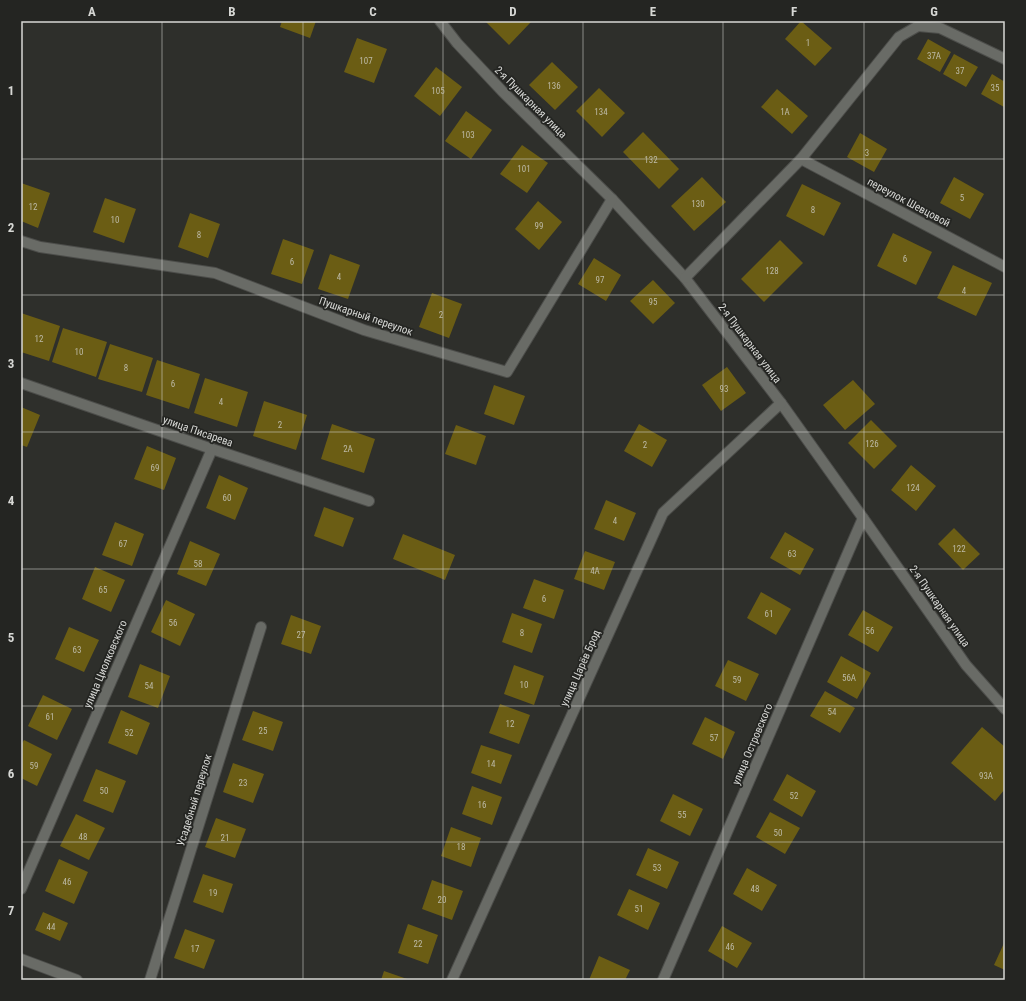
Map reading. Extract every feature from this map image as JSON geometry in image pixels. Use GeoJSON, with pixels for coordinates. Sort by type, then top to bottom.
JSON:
{"type":"FeatureCollection","features":[{"type":"Feature","properties":{"kind":"street","name":"2-я Пушкарная улица"},"geometry":{"type":"LineString","coordinates":[[440,21],[457,43],[612,199],[685,278],[781,403],[966,665],[1005,709]]}},
{"type":"Feature","properties":{"kind":"street"},"geometry":{"type":"LineString","coordinates":[[685,278],[801,159],[899,37],[918,26],[940,28],[1005,59]]}},
{"type":"Feature","properties":{"kind":"street","name":"переулок Шевцовой"},"geometry":{"type":"LineString","coordinates":[[801,159],[1005,267]]}},
{"type":"Feature","properties":{"kind":"street","name":"Пушкарный переулок"},"geometry":{"type":"LineString","coordinates":[[21,241],[40,247],[216,273],[364,330],[507,372],[612,199]]}},
{"type":"Feature","properties":{"kind":"street","name":"улица Писарева"},"geometry":{"type":"LineString","coordinates":[[21,382],[212,449],[368,501]]}},
{"type":"Feature","properties":{"kind":"street","name":"улица Царёв Брод"},"geometry":{"type":"LineString","coordinates":[[452,980],[663,512],[781,403]]}},
{"type":"Feature","properties":{"kind":"street","name":"улица Циолковского"},"geometry":{"type":"LineString","coordinates":[[21,889],[212,449]]}},
{"type":"Feature","properties":{"kind":"street","name":"улица Островского"},"geometry":{"type":"LineString","coordinates":[[663,980],[863,518]]}},
{"type":"Feature","properties":{"kind":"street","name":"Усадебный переулок"},"geometry":{"type":"LineString","coordinates":[[150,980],[261,627]]}},
{"type":"Feature","properties":{"kind":"street"},"geometry":{"type":"LineString","coordinates":[[21,959],[77,980]]}},
{"type":"Feature","properties":{"kind":"building"},"geometry":{"type":"Polygon","coordinates":[[[282,21],[316,21],[310,38],[280,27],[282,21]]]}},
{"type":"Feature","properties":{"kind":"building"},"geometry":{"type":"Polygon","coordinates":[[[485,21],[530,21],[531,22],[509,45],[485,21]]]}},
{"type":"Feature","properties":{"kind":"building"},"geometry":{"type":"Polygon","coordinates":[[[801,21],[832,48],[815,66],[785,39],[801,21]]]}},
{"type":"Feature","properties":{"kind":"building"},"geometry":{"type":"Polygon","coordinates":[[[357,38],[387,49],[374,83],[344,72],[357,38]]]}},
{"type":"Feature","properties":{"kind":"building"},"geometry":{"type":"Polygon","coordinates":[[[928,39],[951,52],[940,72],[917,59],[928,39]]]}},
{"type":"Feature","properties":{"kind":"building"},"geometry":{"type":"Polygon","coordinates":[[[954,54],[978,67],[966,87],[943,74],[954,54]]]}},
{"type":"Feature","properties":{"kind":"building"},"geometry":{"type":"Polygon","coordinates":[[[552,62],[578,87],[555,110],[529,85],[552,62]]]}},
{"type":"Feature","properties":{"kind":"building"},"geometry":{"type":"Polygon","coordinates":[[[436,67],[462,87],[440,116],[414,96],[436,67]]]}},
{"type":"Feature","properties":{"kind":"building"},"geometry":{"type":"Polygon","coordinates":[[[992,74],[1005,82],[1004,107],[981,94],[992,74]]]}},
{"type":"Feature","properties":{"kind":"building"},"geometry":{"type":"Polygon","coordinates":[[[599,88],[625,113],[602,137],[576,111],[599,88]]]}},
{"type":"Feature","properties":{"kind":"building"},"geometry":{"type":"Polygon","coordinates":[[[777,89],[808,116],[792,134],[761,107],[777,89]]]}},
{"type":"Feature","properties":{"kind":"building"},"geometry":{"type":"Polygon","coordinates":[[[466,111],[492,130],[471,159],[445,141],[466,111]]]}},
{"type":"Feature","properties":{"kind":"building"},"geometry":{"type":"Polygon","coordinates":[[[643,132],[679,169],[659,189],[623,152],[643,132]]]}},
{"type":"Feature","properties":{"kind":"building"},"geometry":{"type":"Polygon","coordinates":[[[860,133],[887,149],[874,172],[847,157],[860,133]]]}},
{"type":"Feature","properties":{"kind":"building"},"geometry":{"type":"Polygon","coordinates":[[[522,145],[548,163],[527,193],[500,174],[522,145]]]}},
{"type":"Feature","properties":{"kind":"building"},"geometry":{"type":"Polygon","coordinates":[[[702,177],[726,202],[694,231],[671,206],[702,177]]]}},
{"type":"Feature","properties":{"kind":"building"},"geometry":{"type":"Polygon","coordinates":[[[954,177],[984,194],[970,219],[940,203],[954,177]]]}},
{"type":"Feature","properties":{"kind":"building"},"geometry":{"type":"Polygon","coordinates":[[[21,183],[50,193],[38,228],[21,221],[21,183]]]}},
{"type":"Feature","properties":{"kind":"building"},"geometry":{"type":"Polygon","coordinates":[[[802,184],[841,203],[824,236],[786,216],[802,184]]]}},
{"type":"Feature","properties":{"kind":"building"},"geometry":{"type":"Polygon","coordinates":[[[105,198],[136,209],[124,243],[93,232],[105,198]]]}},
{"type":"Feature","properties":{"kind":"building"},"geometry":{"type":"Polygon","coordinates":[[[538,201],[562,222],[539,250],[515,229],[538,201]]]}},
{"type":"Feature","properties":{"kind":"building"},"geometry":{"type":"Polygon","coordinates":[[[190,213],[220,224],[208,258],[178,247],[190,213]]]}},
{"type":"Feature","properties":{"kind":"building"},"geometry":{"type":"Polygon","coordinates":[[[893,233],[932,252],[916,285],[877,266],[893,233]]]}},
{"type":"Feature","properties":{"kind":"building"},"geometry":{"type":"Polygon","coordinates":[[[283,239],[314,250],[302,284],[271,274],[283,239]]]}},
{"type":"Feature","properties":{"kind":"building"},"geometry":{"type":"Polygon","coordinates":[[[780,240],[803,263],[764,302],[741,279],[780,240]]]}},
{"type":"Feature","properties":{"kind":"building"},"geometry":{"type":"Polygon","coordinates":[[[330,254],[360,265],[348,299],[318,289],[330,254]]]}},
{"type":"Feature","properties":{"kind":"building"},"geometry":{"type":"Polygon","coordinates":[[[594,258],[621,275],[606,301],[578,284],[594,258]]]}},
{"type":"Feature","properties":{"kind":"building"},"geometry":{"type":"Polygon","coordinates":[[[953,265],[992,283],[976,316],[937,298],[953,265]]]}},
{"type":"Feature","properties":{"kind":"building"},"geometry":{"type":"Polygon","coordinates":[[[653,280],[675,303],[653,324],[630,301],[653,280]]]}},
{"type":"Feature","properties":{"kind":"building"},"geometry":{"type":"Polygon","coordinates":[[[432,293],[462,304],[449,338],[419,327],[432,293]]]}},
{"type":"Feature","properties":{"kind":"building"},"geometry":{"type":"Polygon","coordinates":[[[21,313],[60,326],[49,361],[21,352],[21,313]]]}},
{"type":"Feature","properties":{"kind":"building"},"geometry":{"type":"Polygon","coordinates":[[[63,328],[107,342],[96,377],[52,362],[63,328]]]}},
{"type":"Feature","properties":{"kind":"building"},"geometry":{"type":"Polygon","coordinates":[[[110,344],[153,358],[142,392],[98,379],[110,344]]]}},
{"type":"Feature","properties":{"kind":"building"},"geometry":{"type":"Polygon","coordinates":[[[157,360],[200,374],[189,409],[146,395],[157,360]]]}},
{"type":"Feature","properties":{"kind":"building"},"geometry":{"type":"Polygon","coordinates":[[[727,367],[746,393],[721,411],[702,385],[727,367]]]}},
{"type":"Feature","properties":{"kind":"building"},"geometry":{"type":"Polygon","coordinates":[[[205,378],[248,392],[237,427],[194,413],[205,378]]]}},
{"type":"Feature","properties":{"kind":"building"},"geometry":{"type":"Polygon","coordinates":[[[853,380],[875,404],[845,430],[823,405],[853,380]]]}},
{"type":"Feature","properties":{"kind":"building"},"geometry":{"type":"Polygon","coordinates":[[[494,385],[525,396],[514,425],[484,414],[494,385]]]}},
{"type":"Feature","properties":{"kind":"building"},"geometry":{"type":"Polygon","coordinates":[[[264,401],[307,415],[296,450],[253,436],[264,401]]]}},
{"type":"Feature","properties":{"kind":"building"},"geometry":{"type":"Polygon","coordinates":[[[21,407],[40,415],[27,447],[21,445],[21,407]]]}},
{"type":"Feature","properties":{"kind":"building"},"geometry":{"type":"Polygon","coordinates":[[[871,420],[897,446],[874,469],[848,443],[871,420]]]}},
{"type":"Feature","properties":{"kind":"building"},"geometry":{"type":"Polygon","coordinates":[[[332,424],[375,439],[364,473],[321,459],[332,424]]]}},
{"type":"Feature","properties":{"kind":"building"},"geometry":{"type":"Polygon","coordinates":[[[639,424],[667,440],[652,467],[624,451],[639,424]]]}},
{"type":"Feature","properties":{"kind":"building"},"geometry":{"type":"Polygon","coordinates":[[[456,425],[486,436],[476,465],[445,454],[456,425]]]}},
{"type":"Feature","properties":{"kind":"building"},"geometry":{"type":"Polygon","coordinates":[[[147,446],[176,458],[164,490],[134,479],[147,446]]]}},
{"type":"Feature","properties":{"kind":"building"},"geometry":{"type":"Polygon","coordinates":[[[911,465],[936,486],[916,511],[891,490],[911,465]]]}},
{"type":"Feature","properties":{"kind":"building"},"geometry":{"type":"Polygon","coordinates":[[[219,475],[248,488],[235,520],[206,508],[219,475]]]}},
{"type":"Feature","properties":{"kind":"building"},"geometry":{"type":"Polygon","coordinates":[[[606,500],[636,513],[624,541],[594,529],[606,500]]]}},
{"type":"Feature","properties":{"kind":"building"},"geometry":{"type":"Polygon","coordinates":[[[324,507],[354,518],[343,547],[314,536],[324,507]]]}},
{"type":"Feature","properties":{"kind":"building"},"geometry":{"type":"Polygon","coordinates":[[[115,522],[144,534],[132,566],[102,555],[115,522]]]}},
{"type":"Feature","properties":{"kind":"building"},"geometry":{"type":"Polygon","coordinates":[[[954,528],[980,554],[963,570],[938,544],[954,528]]]}},
{"type":"Feature","properties":{"kind":"building"},"geometry":{"type":"Polygon","coordinates":[[[785,532],[814,549],[800,575],[770,558],[785,532]]]}},
{"type":"Feature","properties":{"kind":"building"},"geometry":{"type":"Polygon","coordinates":[[[403,534],[455,555],[445,580],[393,559],[403,534]]]}},
{"type":"Feature","properties":{"kind":"building"},"geometry":{"type":"Polygon","coordinates":[[[190,541],[220,554],[206,586],[177,574],[190,541]]]}},
{"type":"Feature","properties":{"kind":"building"},"geometry":{"type":"Polygon","coordinates":[[[585,551],[615,562],[604,590],[574,579],[585,551]]]}},
{"type":"Feature","properties":{"kind":"building"},"geometry":{"type":"Polygon","coordinates":[[[95,567],[125,580],[111,612],[82,599],[95,567]]]}},
{"type":"Feature","properties":{"kind":"building"},"geometry":{"type":"Polygon","coordinates":[[[534,579],[564,590],[554,619],[523,608],[534,579]]]}},
{"type":"Feature","properties":{"kind":"building"},"geometry":{"type":"Polygon","coordinates":[[[761,592],[791,609],[776,635],[747,618],[761,592]]]}},
{"type":"Feature","properties":{"kind":"building"},"geometry":{"type":"Polygon","coordinates":[[[166,600],[195,614],[180,646],[151,632],[166,600]]]}},
{"type":"Feature","properties":{"kind":"building"},"geometry":{"type":"Polygon","coordinates":[[[863,610],[893,627],[878,652],[848,635],[863,610]]]}},
{"type":"Feature","properties":{"kind":"building"},"geometry":{"type":"Polygon","coordinates":[[[512,613],[542,624],[532,653],[502,642],[512,613]]]}},
{"type":"Feature","properties":{"kind":"building"},"geometry":{"type":"Polygon","coordinates":[[[291,615],[321,626],[311,654],[281,644],[291,615]]]}},
{"type":"Feature","properties":{"kind":"building"},"geometry":{"type":"Polygon","coordinates":[[[69,627],[99,640],[84,672],[55,659],[69,627]]]}},
{"type":"Feature","properties":{"kind":"building"},"geometry":{"type":"Polygon","coordinates":[[[841,656],[871,673],[857,699],[827,682],[841,656]]]}},
{"type":"Feature","properties":{"kind":"building"},"geometry":{"type":"Polygon","coordinates":[[[728,660],[759,674],[746,701],[715,686],[728,660]]]}},
{"type":"Feature","properties":{"kind":"building"},"geometry":{"type":"Polygon","coordinates":[[[140,664],[170,676],[158,708],[128,697],[140,664]]]}},
{"type":"Feature","properties":{"kind":"building"},"geometry":{"type":"Polygon","coordinates":[[[514,665],[544,676],[534,705],[504,694],[514,665]]]}},
{"type":"Feature","properties":{"kind":"building"},"geometry":{"type":"Polygon","coordinates":[[[825,691],[855,708],[840,733],[810,716],[825,691]]]}},
{"type":"Feature","properties":{"kind":"building"},"geometry":{"type":"Polygon","coordinates":[[[43,695],[72,709],[57,740],[28,726],[43,695]]]}},
{"type":"Feature","properties":{"kind":"building"},"geometry":{"type":"Polygon","coordinates":[[[500,704],[530,715],[519,744],[489,733],[500,704]]]}},
{"type":"Feature","properties":{"kind":"building"},"geometry":{"type":"Polygon","coordinates":[[[121,710],[150,723],[137,755],[108,743],[121,710]]]}},
{"type":"Feature","properties":{"kind":"building"},"geometry":{"type":"Polygon","coordinates":[[[253,711],[283,722],[273,751],[242,740],[253,711]]]}},
{"type":"Feature","properties":{"kind":"building"},"geometry":{"type":"Polygon","coordinates":[[[705,717],[735,732],[723,759],[692,744],[705,717]]]}},
{"type":"Feature","properties":{"kind":"building"},"geometry":{"type":"Polygon","coordinates":[[[982,727],[1005,747],[1005,789],[995,801],[951,763],[982,727]]]}},
{"type":"Feature","properties":{"kind":"building"},"geometry":{"type":"Polygon","coordinates":[[[24,740],[52,754],[37,786],[21,778],[21,745],[24,740]]]}},
{"type":"Feature","properties":{"kind":"building"},"geometry":{"type":"Polygon","coordinates":[[[481,745],[512,755],[501,784],[471,773],[481,745]]]}},
{"type":"Feature","properties":{"kind":"building"},"geometry":{"type":"Polygon","coordinates":[[[233,763],[264,774],[253,803],[223,792],[233,763]]]}},
{"type":"Feature","properties":{"kind":"building"},"geometry":{"type":"Polygon","coordinates":[[[96,769],[126,781],[113,813],[83,801],[96,769]]]}},
{"type":"Feature","properties":{"kind":"building"},"geometry":{"type":"Polygon","coordinates":[[[787,774],[816,791],[802,817],[773,800],[787,774]]]}},
{"type":"Feature","properties":{"kind":"building"},"geometry":{"type":"Polygon","coordinates":[[[472,786],[502,797],[492,825],[462,814],[472,786]]]}},
{"type":"Feature","properties":{"kind":"building"},"geometry":{"type":"Polygon","coordinates":[[[673,794],[703,809],[690,836],[660,821],[673,794]]]}},
{"type":"Feature","properties":{"kind":"building"},"geometry":{"type":"Polygon","coordinates":[[[770,812],[800,828],[785,854],[756,837],[770,812]]]}},
{"type":"Feature","properties":{"kind":"building"},"geometry":{"type":"Polygon","coordinates":[[[76,814],[105,828],[89,860],[60,846],[76,814]]]}},
{"type":"Feature","properties":{"kind":"building"},"geometry":{"type":"Polygon","coordinates":[[[216,818],[246,829],[235,858],[205,847],[216,818]]]}},
{"type":"Feature","properties":{"kind":"building"},"geometry":{"type":"Polygon","coordinates":[[[451,827],[481,838],[471,867],[441,856],[451,827]]]}},
{"type":"Feature","properties":{"kind":"building"},"geometry":{"type":"Polygon","coordinates":[[[648,848],[679,862],[667,889],[636,875],[648,848]]]}},
{"type":"Feature","properties":{"kind":"building"},"geometry":{"type":"Polygon","coordinates":[[[59,859],[88,872],[74,904],[45,891],[59,859]]]}},
{"type":"Feature","properties":{"kind":"building"},"geometry":{"type":"Polygon","coordinates":[[[747,868],[777,885],[762,911],[733,894],[747,868]]]}},
{"type":"Feature","properties":{"kind":"building"},"geometry":{"type":"Polygon","coordinates":[[[203,874],[233,884],[223,913],[193,902],[203,874]]]}},
{"type":"Feature","properties":{"kind":"building"},"geometry":{"type":"Polygon","coordinates":[[[432,880],[463,891],[452,920],[422,909],[432,880]]]}},
{"type":"Feature","properties":{"kind":"building"},"geometry":{"type":"Polygon","coordinates":[[[629,889],[660,903],[648,930],[617,915],[629,889]]]}},
{"type":"Feature","properties":{"kind":"building"},"geometry":{"type":"Polygon","coordinates":[[[43,912],[68,923],[60,941],[35,930],[43,912]]]}},
{"type":"Feature","properties":{"kind":"building"},"geometry":{"type":"Polygon","coordinates":[[[408,924],[438,935],[428,964],[398,953],[408,924]]]}},
{"type":"Feature","properties":{"kind":"building"},"geometry":{"type":"Polygon","coordinates":[[[722,926],[752,943],[737,968],[708,951],[722,926]]]}},
{"type":"Feature","properties":{"kind":"building"},"geometry":{"type":"Polygon","coordinates":[[[185,929],[215,940],[204,969],[174,958],[185,929]]]}},
{"type":"Feature","properties":{"kind":"building"},"geometry":{"type":"Polygon","coordinates":[[[1005,941],[1005,970],[994,965],[1005,941]]]}},
{"type":"Feature","properties":{"kind":"building"},"geometry":{"type":"Polygon","coordinates":[[[599,956],[630,970],[625,980],[589,980],[599,956]]]}},
{"type":"Feature","properties":{"kind":"building"},"geometry":{"type":"Polygon","coordinates":[[[384,971],[410,980],[381,980],[384,971]]]}}]}
